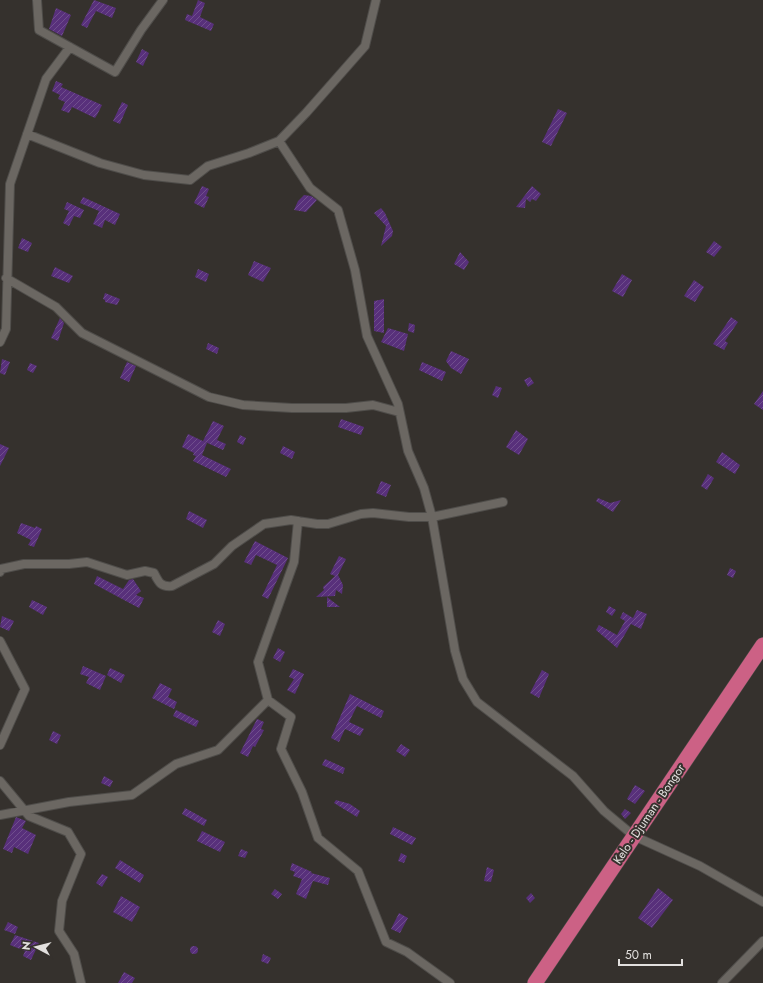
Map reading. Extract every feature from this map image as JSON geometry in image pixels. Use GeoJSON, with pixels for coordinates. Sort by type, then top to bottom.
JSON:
{"type":"FeatureCollection","features":[{"type":"Feature","properties":{"kind":"highway","name":"Kelo - Djuman - Bongor"},"geometry":{"type":"LineString","coordinates":[[535,983],[763,645]]}},
{"type":"Feature","properties":{"kind":"street"},"geometry":{"type":"LineString","coordinates":[[37,0],[39,30],[115,72],[163,0]]}},
{"type":"Feature","properties":{"kind":"street"},"geometry":{"type":"LineString","coordinates":[[27,134],[100,163],[144,175],[190,180],[208,166],[249,153],[279,141],[306,113],[365,46],[376,0]]}},
{"type":"Feature","properties":{"kind":"street"},"geometry":{"type":"LineString","coordinates":[[0,342],[6,329],[6,278],[10,184],[46,79],[70,47]]}},
{"type":"Feature","properties":{"kind":"street"},"geometry":{"type":"LineString","coordinates":[[279,141],[310,188],[338,210],[355,270],[367,336],[398,404],[408,451],[424,488],[432,517],[455,651],[463,679],[477,702],[573,776],[604,812],[634,836],[700,866],[763,902]]}},
{"type":"Feature","properties":{"kind":"street"},"geometry":{"type":"LineString","coordinates":[[6,278],[56,308],[82,333],[209,397],[243,405],[292,408],[346,408],[373,405],[399,412]]}},
{"type":"Feature","properties":{"kind":"street"},"geometry":{"type":"LineString","coordinates":[[0,572],[1,569],[24,564],[69,564],[87,562],[127,575],[145,571],[154,574],[159,584],[164,587],[172,586],[214,564],[232,546],[264,524],[291,520],[328,524],[361,514],[373,513],[409,517],[432,517],[503,502]]}},
{"type":"Feature","properties":{"kind":"street"},"geometry":{"type":"LineString","coordinates":[[298,521],[294,562],[258,662],[268,700],[291,717],[280,749],[302,792],[318,838],[358,871],[386,942],[407,952],[450,983]]}},
{"type":"Feature","properties":{"kind":"street"},"geometry":{"type":"LineString","coordinates":[[0,641],[25,689],[0,745]]}},
{"type":"Feature","properties":{"kind":"street"},"geometry":{"type":"LineString","coordinates":[[0,815],[69,802],[132,795],[176,764],[218,750],[268,700]]}},
{"type":"Feature","properties":{"kind":"street"},"geometry":{"type":"LineString","coordinates":[[0,780],[29,816],[68,832],[81,854],[62,901],[59,931],[74,954],[81,983]]}},
{"type":"Feature","properties":{"kind":"street"},"geometry":{"type":"LineString","coordinates":[[722,983],[763,941]]}},
{"type":"Feature","properties":{"kind":"building"},"geometry":{"type":"Polygon","coordinates":[[[94,0],[116,8],[112,18],[96,11],[87,28],[81,25],[94,0]]]}},
{"type":"Feature","properties":{"kind":"building"},"geometry":{"type":"Polygon","coordinates":[[[198,0],[205,3],[200,17],[214,24],[211,31],[185,20],[187,14],[192,16],[198,0]]]}},
{"type":"Feature","properties":{"kind":"building"},"geometry":{"type":"Polygon","coordinates":[[[56,8],[71,15],[62,36],[49,29],[56,8]]]}},
{"type":"Feature","properties":{"kind":"building"},"geometry":{"type":"Polygon","coordinates":[[[142,49],[149,53],[143,66],[136,62],[142,49]]]}},
{"type":"Feature","properties":{"kind":"building"},"geometry":{"type":"Polygon","coordinates":[[[56,81],[63,84],[61,87],[102,105],[95,118],[72,107],[69,113],[61,110],[65,102],[58,99],[60,95],[52,91],[56,81]]]}},
{"type":"Feature","properties":{"kind":"building"},"geometry":{"type":"Polygon","coordinates":[[[122,102],[128,105],[120,124],[113,121],[122,102]]]}},
{"type":"Feature","properties":{"kind":"building"},"geometry":{"type":"Polygon","coordinates":[[[558,109],[567,113],[551,146],[542,142],[558,109]]]}},
{"type":"Feature","properties":{"kind":"building"},"geometry":{"type":"Polygon","coordinates":[[[202,186],[209,189],[206,196],[209,197],[204,208],[194,203],[202,186]]]}},
{"type":"Feature","properties":{"kind":"building"},"geometry":{"type":"Polygon","coordinates":[[[532,186],[541,194],[536,201],[532,199],[530,202],[526,199],[525,208],[516,207],[532,186]]]}},
{"type":"Feature","properties":{"kind":"building"},"geometry":{"type":"Polygon","coordinates":[[[304,195],[311,196],[317,200],[306,212],[294,210],[298,201],[304,195]]]}},
{"type":"Feature","properties":{"kind":"building"},"geometry":{"type":"Polygon","coordinates":[[[83,197],[120,214],[115,225],[105,220],[102,228],[93,224],[99,211],[80,203],[83,197]]]}},
{"type":"Feature","properties":{"kind":"building"},"geometry":{"type":"Polygon","coordinates":[[[67,202],[84,210],[80,218],[74,216],[69,226],[63,223],[69,211],[64,209],[67,202]]]}},
{"type":"Feature","properties":{"kind":"building"},"geometry":{"type":"Polygon","coordinates":[[[381,208],[385,213],[393,231],[392,236],[381,246],[386,226],[374,213],[381,208]]]}},
{"type":"Feature","properties":{"kind":"building"},"geometry":{"type":"Polygon","coordinates":[[[22,238],[32,243],[28,252],[18,248],[22,238]]]}},
{"type":"Feature","properties":{"kind":"building"},"geometry":{"type":"Polygon","coordinates":[[[714,241],[722,247],[714,257],[706,252],[714,241]]]}},
{"type":"Feature","properties":{"kind":"building"},"geometry":{"type":"Polygon","coordinates":[[[460,252],[469,262],[464,270],[454,264],[460,252]]]}},
{"type":"Feature","properties":{"kind":"building"},"geometry":{"type":"Polygon","coordinates":[[[254,261],[271,268],[263,282],[248,275],[254,261]]]}},
{"type":"Feature","properties":{"kind":"building"},"geometry":{"type":"Polygon","coordinates":[[[55,267],[73,276],[69,283],[51,276],[55,267]]]}},
{"type":"Feature","properties":{"kind":"building"},"geometry":{"type":"Polygon","coordinates":[[[198,269],[209,274],[206,282],[195,277],[198,269]]]}},
{"type":"Feature","properties":{"kind":"building"},"geometry":{"type":"Polygon","coordinates":[[[622,274],[632,280],[623,297],[612,291],[622,274]]]}},
{"type":"Feature","properties":{"kind":"building"},"geometry":{"type":"Polygon","coordinates":[[[694,280],[704,287],[695,302],[684,296],[694,280]]]}},
{"type":"Feature","properties":{"kind":"building"},"geometry":{"type":"Polygon","coordinates":[[[105,293],[120,299],[117,305],[105,302],[103,299],[105,293]]]}},
{"type":"Feature","properties":{"kind":"building"},"geometry":{"type":"Polygon","coordinates":[[[384,299],[384,333],[374,331],[374,301],[384,299]]]}},
{"type":"Feature","properties":{"kind":"building"},"geometry":{"type":"Polygon","coordinates":[[[731,317],[738,322],[725,341],[728,343],[724,350],[713,344],[731,317]]]}},
{"type":"Feature","properties":{"kind":"building"},"geometry":{"type":"Polygon","coordinates":[[[60,318],[64,323],[58,341],[51,338],[60,318]]]}},
{"type":"Feature","properties":{"kind":"building"},"geometry":{"type":"Polygon","coordinates":[[[409,323],[415,325],[414,333],[408,331],[409,323]]]}},
{"type":"Feature","properties":{"kind":"building"},"geometry":{"type":"Polygon","coordinates":[[[388,328],[408,334],[404,351],[381,342],[388,328]]]}},
{"type":"Feature","properties":{"kind":"building"},"geometry":{"type":"Polygon","coordinates":[[[208,343],[219,348],[217,354],[206,349],[208,343]]]}},
{"type":"Feature","properties":{"kind":"building"},"geometry":{"type":"Polygon","coordinates":[[[451,351],[469,359],[461,374],[451,368],[446,361],[451,351]]]}},
{"type":"Feature","properties":{"kind":"building"},"geometry":{"type":"Polygon","coordinates":[[[2,359],[10,362],[5,375],[0,373],[2,359]]]}},
{"type":"Feature","properties":{"kind":"building"},"geometry":{"type":"Polygon","coordinates":[[[127,362],[136,366],[129,382],[120,378],[127,362]]]}},
{"type":"Feature","properties":{"kind":"building"},"geometry":{"type":"Polygon","coordinates":[[[422,362],[446,372],[442,381],[419,370],[422,362]]]}},
{"type":"Feature","properties":{"kind":"building"},"geometry":{"type":"Polygon","coordinates":[[[30,363],[37,366],[33,373],[27,370],[30,363]]]}},
{"type":"Feature","properties":{"kind":"building"},"geometry":{"type":"Polygon","coordinates":[[[530,377],[534,383],[528,387],[524,380],[530,377]]]}},
{"type":"Feature","properties":{"kind":"building"},"geometry":{"type":"Polygon","coordinates":[[[496,386],[502,388],[498,398],[492,395],[496,386]]]}},
{"type":"Feature","properties":{"kind":"building"},"geometry":{"type":"Polygon","coordinates":[[[763,391],[763,410],[754,404],[763,391]]]}},
{"type":"Feature","properties":{"kind":"building"},"geometry":{"type":"Polygon","coordinates":[[[341,419],[364,427],[361,435],[338,427],[341,419]]]}},
{"type":"Feature","properties":{"kind":"building"},"geometry":{"type":"Polygon","coordinates":[[[213,421],[224,426],[217,440],[226,444],[223,450],[203,441],[213,421]]]}},
{"type":"Feature","properties":{"kind":"building"},"geometry":{"type":"Polygon","coordinates":[[[516,430],[528,439],[519,455],[506,447],[516,430]]]}},
{"type":"Feature","properties":{"kind":"building"},"geometry":{"type":"Polygon","coordinates":[[[188,434],[207,443],[202,455],[231,469],[226,477],[193,461],[196,456],[193,455],[194,453],[182,447],[188,434]]]}},
{"type":"Feature","properties":{"kind":"building"},"geometry":{"type":"Polygon","coordinates":[[[240,435],[246,438],[243,445],[237,442],[240,435]]]}},
{"type":"Feature","properties":{"kind":"building"},"geometry":{"type":"Polygon","coordinates":[[[0,444],[9,448],[0,466],[0,444]]]}},
{"type":"Feature","properties":{"kind":"building"},"geometry":{"type":"Polygon","coordinates":[[[283,446],[295,452],[292,459],[280,453],[283,446]]]}},
{"type":"Feature","properties":{"kind":"building"},"geometry":{"type":"Polygon","coordinates":[[[722,452],[740,465],[735,474],[716,462],[722,452]]]}},
{"type":"Feature","properties":{"kind":"building"},"geometry":{"type":"Polygon","coordinates":[[[708,474],[714,478],[707,490],[701,486],[708,474]]]}},
{"type":"Feature","properties":{"kind":"building"},"geometry":{"type":"Polygon","coordinates":[[[381,481],[391,485],[386,497],[376,493],[381,481]]]}},
{"type":"Feature","properties":{"kind":"building"},"geometry":{"type":"Polygon","coordinates":[[[598,498],[610,503],[621,500],[613,512],[596,501],[598,498]]]}},
{"type":"Feature","properties":{"kind":"building"},"geometry":{"type":"Polygon","coordinates":[[[189,511],[207,520],[203,528],[186,519],[189,511]]]}},
{"type":"Feature","properties":{"kind":"building"},"geometry":{"type":"Polygon","coordinates":[[[21,523],[35,528],[36,526],[42,529],[34,547],[28,545],[31,540],[17,533],[21,523]]]}},
{"type":"Feature","properties":{"kind":"building"},"geometry":{"type":"Polygon","coordinates":[[[255,541],[288,558],[268,599],[262,596],[277,565],[256,555],[251,565],[244,562],[255,541]]]}},
{"type":"Feature","properties":{"kind":"building"},"geometry":{"type":"Polygon","coordinates":[[[339,556],[346,559],[338,575],[343,585],[342,594],[336,590],[335,596],[316,597],[324,590],[323,587],[335,576],[330,574],[339,556]]]}},
{"type":"Feature","properties":{"kind":"building"},"geometry":{"type":"Polygon","coordinates":[[[730,568],[736,571],[733,578],[727,575],[730,568]]]}},
{"type":"Feature","properties":{"kind":"building"},"geometry":{"type":"Polygon","coordinates":[[[97,576],[123,589],[129,580],[133,579],[141,591],[136,595],[144,598],[139,608],[94,584],[97,576]]]}},
{"type":"Feature","properties":{"kind":"building"},"geometry":{"type":"Polygon","coordinates":[[[327,597],[340,607],[327,607],[327,597]]]}},
{"type":"Feature","properties":{"kind":"building"},"geometry":{"type":"Polygon","coordinates":[[[32,600],[47,607],[43,615],[29,607],[32,600]]]}},
{"type":"Feature","properties":{"kind":"building"},"geometry":{"type":"Polygon","coordinates":[[[609,606],[616,610],[612,616],[606,612],[609,606]]]}},
{"type":"Feature","properties":{"kind":"building"},"geometry":{"type":"Polygon","coordinates":[[[637,610],[647,614],[641,629],[631,624],[617,648],[596,630],[599,625],[617,635],[625,621],[620,618],[623,612],[633,618],[637,610]]]}},
{"type":"Feature","properties":{"kind":"building"},"geometry":{"type":"Polygon","coordinates":[[[2,616],[14,621],[9,631],[0,627],[2,616]]]}},
{"type":"Feature","properties":{"kind":"building"},"geometry":{"type":"Polygon","coordinates":[[[218,620],[225,624],[220,636],[212,632],[218,620]]]}},
{"type":"Feature","properties":{"kind":"building"},"geometry":{"type":"Polygon","coordinates":[[[278,648],[285,652],[280,662],[273,658],[278,648]]]}},
{"type":"Feature","properties":{"kind":"building"},"geometry":{"type":"Polygon","coordinates":[[[83,666],[106,676],[100,690],[86,683],[89,677],[80,674],[83,666]]]}},
{"type":"Feature","properties":{"kind":"building"},"geometry":{"type":"Polygon","coordinates":[[[110,668],[125,675],[121,683],[107,675],[110,668]]]}},
{"type":"Feature","properties":{"kind":"building"},"geometry":{"type":"Polygon","coordinates":[[[293,669],[304,674],[295,694],[287,690],[294,679],[289,677],[293,669]]]}},
{"type":"Feature","properties":{"kind":"building"},"geometry":{"type":"Polygon","coordinates":[[[542,670],[549,674],[539,698],[530,693],[542,670]]]}},
{"type":"Feature","properties":{"kind":"building"},"geometry":{"type":"Polygon","coordinates":[[[160,683],[172,689],[168,697],[177,702],[174,709],[152,698],[160,683]]]}},
{"type":"Feature","properties":{"kind":"building"},"geometry":{"type":"Polygon","coordinates":[[[350,694],[384,711],[381,718],[357,706],[349,722],[364,729],[360,736],[345,729],[339,742],[331,738],[350,694]]]}},
{"type":"Feature","properties":{"kind":"building"},"geometry":{"type":"Polygon","coordinates":[[[176,710],[199,721],[196,727],[173,716],[176,710]]]}},
{"type":"Feature","properties":{"kind":"building"},"geometry":{"type":"Polygon","coordinates":[[[257,719],[264,722],[261,729],[264,730],[255,747],[253,746],[248,757],[240,753],[257,719]]]}},
{"type":"Feature","properties":{"kind":"building"},"geometry":{"type":"Polygon","coordinates":[[[53,731],[61,735],[57,744],[49,740],[53,731]]]}},
{"type":"Feature","properties":{"kind":"building"},"geometry":{"type":"Polygon","coordinates":[[[401,744],[410,750],[405,757],[396,751],[401,744]]]}},
{"type":"Feature","properties":{"kind":"building"},"geometry":{"type":"Polygon","coordinates":[[[325,759],[345,768],[343,774],[322,765],[325,759]]]}},
{"type":"Feature","properties":{"kind":"building"},"geometry":{"type":"Polygon","coordinates":[[[104,776],[113,781],[110,787],[101,783],[104,776]]]}},
{"type":"Feature","properties":{"kind":"building"},"geometry":{"type":"Polygon","coordinates":[[[635,785],[645,791],[635,804],[627,799],[635,785]]]}},
{"type":"Feature","properties":{"kind":"building"},"geometry":{"type":"Polygon","coordinates":[[[336,800],[350,804],[360,811],[357,817],[334,803],[336,800]]]}},
{"type":"Feature","properties":{"kind":"building"},"geometry":{"type":"Polygon","coordinates":[[[185,808],[207,820],[204,826],[182,814],[185,808]]]}},
{"type":"Feature","properties":{"kind":"building"},"geometry":{"type":"Polygon","coordinates":[[[625,809],[631,813],[625,819],[621,814],[625,809]]]}},
{"type":"Feature","properties":{"kind":"building"},"geometry":{"type":"Polygon","coordinates":[[[16,817],[26,821],[22,828],[36,835],[28,854],[14,847],[12,853],[3,849],[16,817]]]}},
{"type":"Feature","properties":{"kind":"building"},"geometry":{"type":"Polygon","coordinates":[[[393,827],[416,838],[412,845],[390,834],[393,827]]]}},
{"type":"Feature","properties":{"kind":"building"},"geometry":{"type":"Polygon","coordinates":[[[202,831],[225,842],[220,852],[197,841],[202,831]]]}},
{"type":"Feature","properties":{"kind":"building"},"geometry":{"type":"Polygon","coordinates":[[[241,849],[248,852],[245,858],[238,856],[241,849]]]}},
{"type":"Feature","properties":{"kind":"building"},"geometry":{"type":"Polygon","coordinates":[[[401,853],[407,856],[404,863],[398,861],[401,853]]]}},
{"type":"Feature","properties":{"kind":"building"},"geometry":{"type":"Polygon","coordinates":[[[120,860],[144,875],[140,883],[115,868],[120,860]]]}},
{"type":"Feature","properties":{"kind":"building"},"geometry":{"type":"Polygon","coordinates":[[[292,863],[312,872],[311,873],[330,878],[328,885],[313,881],[306,899],[296,894],[302,879],[293,876],[295,872],[290,870],[292,863]]]}},
{"type":"Feature","properties":{"kind":"building"},"geometry":{"type":"Polygon","coordinates":[[[487,867],[494,870],[491,882],[484,881],[487,867]]]}},
{"type":"Feature","properties":{"kind":"building"},"geometry":{"type":"Polygon","coordinates":[[[102,874],[108,877],[102,887],[96,883],[102,874]]]}},
{"type":"Feature","properties":{"kind":"building"},"geometry":{"type":"Polygon","coordinates":[[[658,888],[673,900],[652,928],[638,918],[658,888]]]}},
{"type":"Feature","properties":{"kind":"building"},"geometry":{"type":"Polygon","coordinates":[[[275,889],[282,894],[278,899],[271,894],[275,889]]]}},
{"type":"Feature","properties":{"kind":"building"},"geometry":{"type":"Polygon","coordinates":[[[531,893],[535,898],[530,903],[526,898],[531,893]]]}},
{"type":"Feature","properties":{"kind":"building"},"geometry":{"type":"Polygon","coordinates":[[[121,896],[140,907],[132,922],[113,912],[121,896]]]}},
{"type":"Feature","properties":{"kind":"building"},"geometry":{"type":"Polygon","coordinates":[[[399,913],[408,918],[400,933],[391,929],[399,913]]]}},
{"type":"Feature","properties":{"kind":"building"},"geometry":{"type":"Polygon","coordinates":[[[8,922],[18,927],[15,934],[4,930],[8,922]]]}},
{"type":"Feature","properties":{"kind":"building"},"geometry":{"type":"Polygon","coordinates":[[[15,935],[39,943],[31,960],[23,956],[25,951],[10,945],[15,935]]]}},
{"type":"Feature","properties":{"kind":"building"},"geometry":{"type":"Polygon","coordinates":[[[194,946],[197,947],[197,953],[194,954],[191,953],[190,950],[191,947],[194,946]]]}},
{"type":"Feature","properties":{"kind":"building"},"geometry":{"type":"Polygon","coordinates":[[[263,954],[271,958],[268,964],[261,961],[263,954]]]}},
{"type":"Feature","properties":{"kind":"building"},"geometry":{"type":"Polygon","coordinates":[[[124,972],[135,978],[132,983],[118,983],[124,972]]]}}]}
